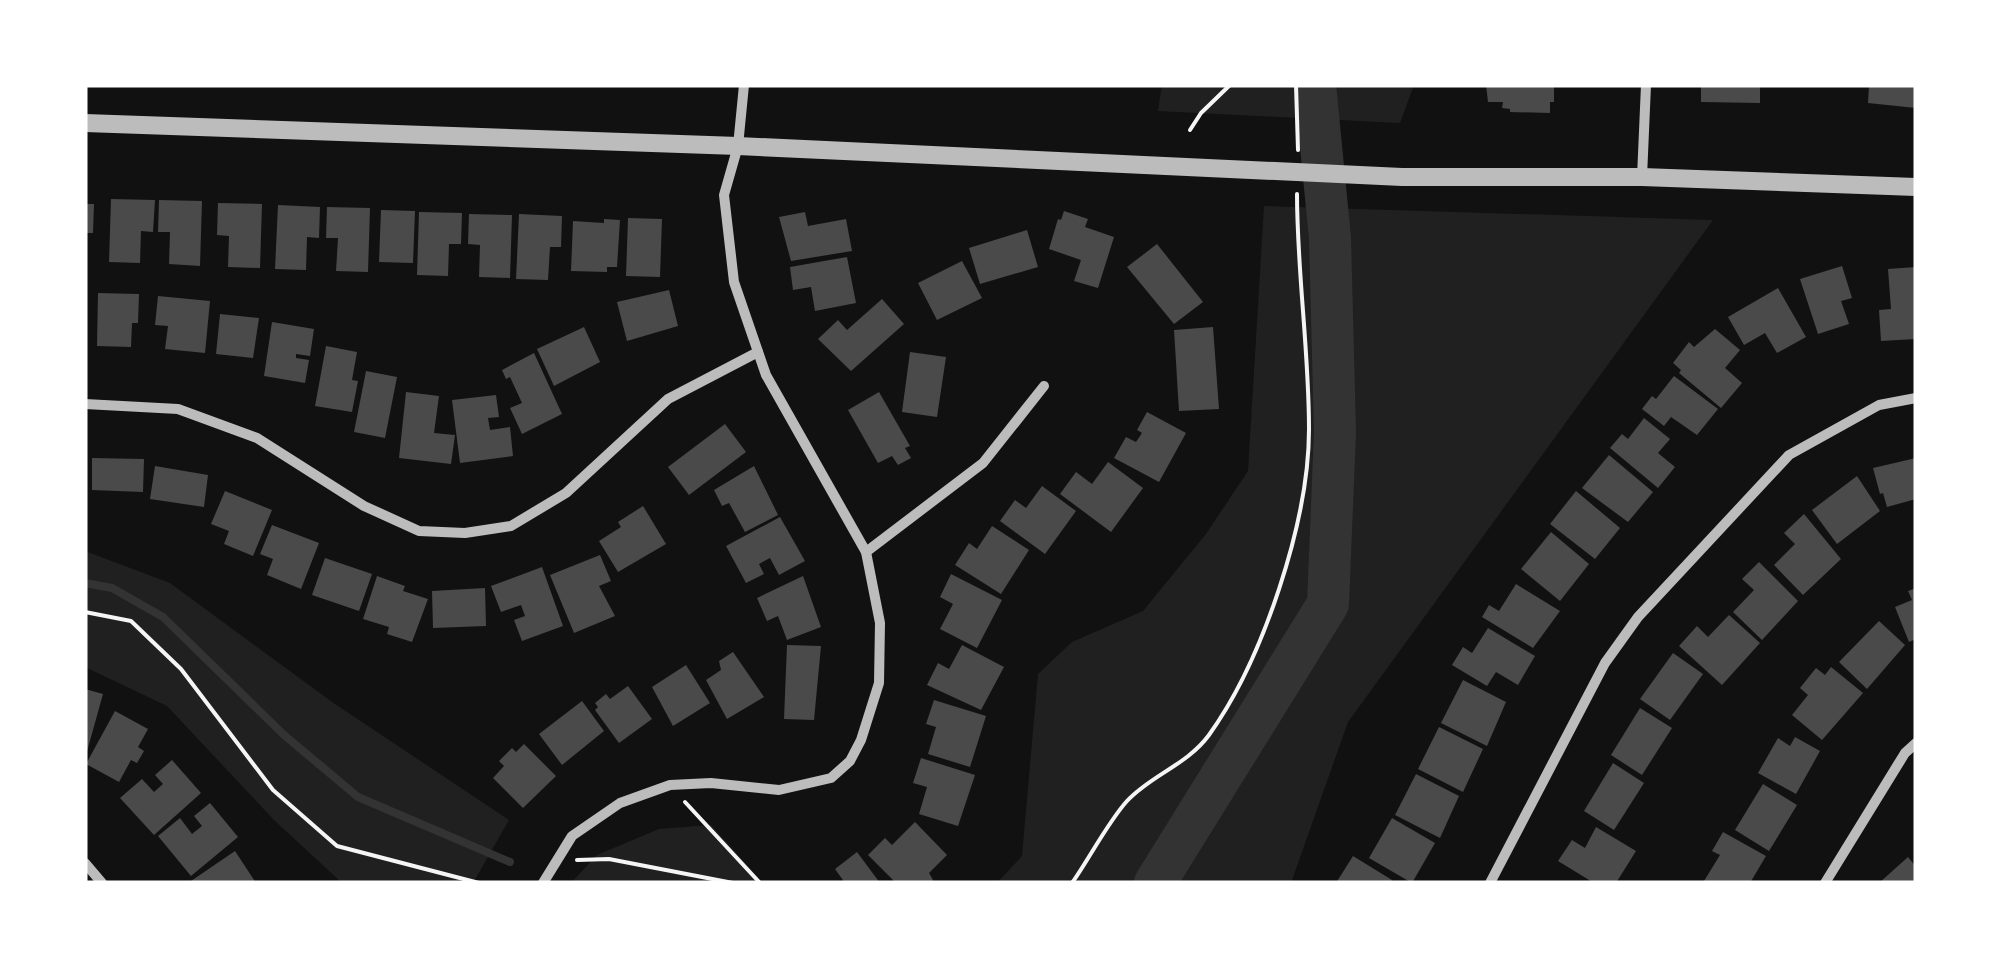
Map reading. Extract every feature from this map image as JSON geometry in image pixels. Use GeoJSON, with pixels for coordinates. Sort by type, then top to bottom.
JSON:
{"type":"FeatureCollection","features":[{"type":"Feature","properties":{"kind":"street"},"geometry":{"type":"LineString","coordinates":[[543,883],[572,836],[620,803],[670,786],[711,782],[779,790],[831,778],[850,761],[861,740],[879,683],[880,623],[866,552],[766,375],[734,282],[724,195],[738,146],[744,85]]}},
{"type":"Feature","properties":{"kind":"street"},"geometry":{"type":"LineString","coordinates":[[1642,177],[1646,85]]}},
{"type":"Feature","properties":{"kind":"street"},"geometry":{"type":"LineString","coordinates":[[85,123],[738,146],[1402,177],[1642,177],[1916,187]]}},
{"type":"Feature","properties":{"kind":"street"},"geometry":{"type":"LineString","coordinates":[[85,404],[178,409],[257,438],[364,506],[419,531],[465,533],[511,526],[566,492],[668,398],[758,352]]}},
{"type":"Feature","properties":{"kind":"street"},"geometry":{"type":"LineString","coordinates":[[866,552],[983,463],[1044,386]]}},
{"type":"Feature","properties":{"kind":"street"},"geometry":{"type":"LineString","coordinates":[[1490,883],[1605,663],[1638,617],[1790,455],[1879,405],[1916,398]]}},
{"type":"Feature","properties":{"kind":"street"},"geometry":{"type":"LineString","coordinates":[[1825,883],[1905,753],[1916,743]]}},
{"type":"Feature","properties":{"kind":"street"},"geometry":{"type":"LineString","coordinates":[[85,863],[102,883]]}},
{"type":"Feature","properties":{"kind":"path"},"geometry":{"type":"LineString","coordinates":[[1190,130],[1201,113],[1230,85]]}},
{"type":"Feature","properties":{"kind":"path"},"geometry":{"type":"LineString","coordinates":[[1296,85],[1298,162]]}},
{"type":"Feature","properties":{"kind":"path"},"geometry":{"type":"LineString","coordinates":[[1072,883],[1127,802],[1186,760],[1208,737],[1245,674],[1279,583],[1302,496],[1309,435],[1297,250],[1298,180]]}},
{"type":"Feature","properties":{"kind":"path"},"geometry":{"type":"LineString","coordinates":[[85,612],[131,621],[181,668],[273,790],[337,846],[479,883]]}},
{"type":"Feature","properties":{"kind":"path"},"geometry":{"type":"LineString","coordinates":[[670,786],[760,883]]}},
{"type":"Feature","properties":{"kind":"path"},"geometry":{"type":"LineString","coordinates":[[557,860],[609,859],[732,883]]}},
{"type":"Feature","properties":{"kind":"shaded area"},"geometry":{"type":"Polygon","coordinates":[[[1162,85],[1414,85],[1400,123],[1158,111],[1162,85]]]}},
{"type":"Feature","properties":{"kind":"shaded area"},"geometry":{"type":"Polygon","coordinates":[[[1264,206],[1713,220],[1348,722],[1291,883],[997,883],[1022,856],[1038,674],[1072,642],[1143,611],[1206,534],[1248,471],[1264,206]]]}},
{"type":"Feature","properties":{"kind":"shaded area"},"geometry":{"type":"Polygon","coordinates":[[[85,551],[170,583],[332,702],[509,820],[473,883],[342,883],[274,820],[167,706],[85,667],[85,551]]]}},
{"type":"Feature","properties":{"kind":"shaded area"},"geometry":{"type":"Polygon","coordinates":[[[711,825],[763,883],[571,883],[597,855],[659,829],[711,825]]]}},
{"type":"Feature","properties":{"kind":"building"},"geometry":{"type":"Polygon","coordinates":[[[1486,85],[1551,85],[1554,102],[1550,102],[1550,113],[1510,112],[1502,108],[1503,102],[1488,102],[1486,85]]]}},
{"type":"Feature","properties":{"kind":"building"},"geometry":{"type":"Polygon","coordinates":[[[1701,85],[1760,85],[1760,103],[1701,102],[1701,85]]]}},
{"type":"Feature","properties":{"kind":"building"},"geometry":{"type":"Polygon","coordinates":[[[1869,85],[1916,85],[1916,108],[1868,103],[1869,85]]]}},
{"type":"Feature","properties":{"kind":"building"},"geometry":{"type":"Polygon","coordinates":[[[111,199],[155,200],[153,232],[141,231],[140,263],[109,262],[111,199]]]}},
{"type":"Feature","properties":{"kind":"building"},"geometry":{"type":"Polygon","coordinates":[[[159,200],[202,201],[200,266],[169,264],[170,232],[158,232],[159,200]]]}},
{"type":"Feature","properties":{"kind":"building"},"geometry":{"type":"Polygon","coordinates":[[[218,203],[262,204],[260,268],[228,267],[229,236],[217,235],[218,203]]]}},
{"type":"Feature","properties":{"kind":"building"},"geometry":{"type":"Polygon","coordinates":[[[85,204],[94,204],[93,233],[85,233],[85,204]]]}},
{"type":"Feature","properties":{"kind":"building"},"geometry":{"type":"Polygon","coordinates":[[[278,205],[320,207],[319,238],[307,237],[306,270],[275,269],[278,205]]]}},
{"type":"Feature","properties":{"kind":"building"},"geometry":{"type":"Polygon","coordinates":[[[327,207],[370,208],[368,272],[336,271],[338,238],[326,238],[327,207]]]}},
{"type":"Feature","properties":{"kind":"building"},"geometry":{"type":"Polygon","coordinates":[[[381,210],[415,211],[413,263],[379,262],[381,210]]]}},
{"type":"Feature","properties":{"kind":"building"},"geometry":{"type":"Polygon","coordinates":[[[1064,211],[1088,219],[1085,227],[1114,237],[1098,288],[1074,281],[1081,260],[1049,249],[1064,211]]]}},
{"type":"Feature","properties":{"kind":"building"},"geometry":{"type":"Polygon","coordinates":[[[419,212],[462,213],[461,244],[449,244],[448,276],[417,275],[419,212]]]}},
{"type":"Feature","properties":{"kind":"building"},"geometry":{"type":"Polygon","coordinates":[[[805,212],[808,226],[846,219],[852,251],[791,261],[779,217],[805,212]]]}},
{"type":"Feature","properties":{"kind":"building"},"geometry":{"type":"Polygon","coordinates":[[[469,214],[512,215],[510,278],[479,277],[480,245],[468,244],[469,214]]]}},
{"type":"Feature","properties":{"kind":"building"},"geometry":{"type":"Polygon","coordinates":[[[519,214],[562,216],[561,247],[550,247],[548,280],[516,279],[519,214]]]}},
{"type":"Feature","properties":{"kind":"building"},"geometry":{"type":"Polygon","coordinates":[[[628,218],[662,219],[660,277],[626,276],[628,218]]]}},
{"type":"Feature","properties":{"kind":"building"},"geometry":{"type":"Polygon","coordinates":[[[604,219],[620,220],[617,267],[607,267],[607,272],[571,271],[573,221],[604,223],[604,219]]]}},
{"type":"Feature","properties":{"kind":"building"},"geometry":{"type":"Polygon","coordinates":[[[1027,230],[1038,267],[980,284],[969,248],[1027,230]]]}},
{"type":"Feature","properties":{"kind":"building"},"geometry":{"type":"Polygon","coordinates":[[[1157,244],[1203,302],[1174,324],[1127,267],[1157,244]]]}},
{"type":"Feature","properties":{"kind":"building"},"geometry":{"type":"Polygon","coordinates":[[[847,257],[856,303],[815,311],[811,287],[793,290],[790,267],[847,257]]]}},
{"type":"Feature","properties":{"kind":"building"},"geometry":{"type":"Polygon","coordinates":[[[962,261],[982,298],[937,320],[918,283],[962,261]]]}},
{"type":"Feature","properties":{"kind":"building"},"geometry":{"type":"Polygon","coordinates":[[[1842,266],[1852,298],[1841,301],[1849,324],[1818,334],[1800,279],[1842,266]]]}},
{"type":"Feature","properties":{"kind":"building"},"geometry":{"type":"Polygon","coordinates":[[[1916,267],[1916,339],[1881,341],[1879,310],[1891,309],[1888,269],[1916,267]]]}},
{"type":"Feature","properties":{"kind":"building"},"geometry":{"type":"Polygon","coordinates":[[[1778,288],[1806,337],[1777,353],[1765,333],[1744,345],[1728,317],[1778,288]]]}},
{"type":"Feature","properties":{"kind":"building"},"geometry":{"type":"Polygon","coordinates":[[[669,290],[678,326],[627,341],[617,302],[669,290]]]}},
{"type":"Feature","properties":{"kind":"building"},"geometry":{"type":"Polygon","coordinates":[[[98,293],[139,294],[138,323],[132,323],[131,347],[97,346],[98,293]]]}},
{"type":"Feature","properties":{"kind":"building"},"geometry":{"type":"Polygon","coordinates":[[[158,296],[210,301],[205,353],[165,349],[168,326],[155,325],[158,296]]]}},
{"type":"Feature","properties":{"kind":"building"},"geometry":{"type":"Polygon","coordinates":[[[882,299],[904,324],[851,371],[818,339],[838,320],[847,330],[882,299]]]}},
{"type":"Feature","properties":{"kind":"building"},"geometry":{"type":"Polygon","coordinates":[[[220,314],[259,318],[253,358],[216,354],[220,314]]]}},
{"type":"Feature","properties":{"kind":"building"},"geometry":{"type":"Polygon","coordinates":[[[272,322],[314,329],[310,356],[296,354],[296,358],[309,360],[305,383],[264,376],[272,322]]]}},
{"type":"Feature","properties":{"kind":"building"},"geometry":{"type":"Polygon","coordinates":[[[584,327],[600,362],[554,386],[537,349],[584,327]]]}},
{"type":"Feature","properties":{"kind":"building"},"geometry":{"type":"Polygon","coordinates":[[[1213,327],[1219,409],[1179,411],[1174,330],[1213,327]]]}},
{"type":"Feature","properties":{"kind":"building"},"geometry":{"type":"Polygon","coordinates":[[[1715,329],[1740,350],[1725,368],[1742,383],[1721,408],[1679,373],[1681,370],[1673,363],[1689,342],[1694,347],[1715,329]]]}},
{"type":"Feature","properties":{"kind":"building"},"geometry":{"type":"Polygon","coordinates":[[[326,346],[357,352],[352,380],[358,381],[352,412],[315,406],[326,346]]]}},
{"type":"Feature","properties":{"kind":"building"},"geometry":{"type":"Polygon","coordinates":[[[910,352],[946,357],[937,417],[902,412],[910,352]]]}},
{"type":"Feature","properties":{"kind":"building"},"geometry":{"type":"Polygon","coordinates":[[[534,353],[562,414],[522,434],[510,408],[522,403],[510,377],[506,379],[502,370],[534,353]]]}},
{"type":"Feature","properties":{"kind":"building"},"geometry":{"type":"Polygon","coordinates":[[[366,371],[397,377],[385,438],[354,432],[366,371]]]}},
{"type":"Feature","properties":{"kind":"building"},"geometry":{"type":"Polygon","coordinates":[[[1674,376],[1718,409],[1697,435],[1671,417],[1664,426],[1642,409],[1652,396],[1656,399],[1674,376]]]}},
{"type":"Feature","properties":{"kind":"building"},"geometry":{"type":"Polygon","coordinates":[[[406,392],[439,396],[434,433],[455,435],[451,464],[399,458],[406,392]]]}},
{"type":"Feature","properties":{"kind":"building"},"geometry":{"type":"Polygon","coordinates":[[[879,392],[910,446],[905,448],[911,458],[898,465],[892,456],[878,463],[848,410],[879,392]]]}},
{"type":"Feature","properties":{"kind":"building"},"geometry":{"type":"Polygon","coordinates":[[[496,395],[499,417],[488,418],[490,430],[510,427],[513,456],[460,463],[452,400],[496,395]]]}},
{"type":"Feature","properties":{"kind":"building"},"geometry":{"type":"Polygon","coordinates":[[[1147,412],[1186,433],[1159,482],[1114,458],[1126,437],[1136,442],[1142,433],[1137,430],[1147,412]]]}},
{"type":"Feature","properties":{"kind":"building"},"geometry":{"type":"Polygon","coordinates":[[[1644,418],[1670,439],[1658,453],[1675,467],[1658,488],[1610,448],[1622,434],[1628,439],[1644,418]]]}},
{"type":"Feature","properties":{"kind":"building"},"geometry":{"type":"Polygon","coordinates":[[[725,424],[746,452],[689,495],[668,467],[725,424]]]}},
{"type":"Feature","properties":{"kind":"building"},"geometry":{"type":"Polygon","coordinates":[[[1609,455],[1653,492],[1628,522],[1582,488],[1609,455]]]}},
{"type":"Feature","properties":{"kind":"building"},"geometry":{"type":"Polygon","coordinates":[[[92,458],[144,459],[143,492],[92,490],[92,458]]]}},
{"type":"Feature","properties":{"kind":"building"},"geometry":{"type":"Polygon","coordinates":[[[1916,458],[1916,499],[1887,507],[1873,468],[1916,458]]]}},
{"type":"Feature","properties":{"kind":"building"},"geometry":{"type":"Polygon","coordinates":[[[1108,462],[1143,488],[1111,532],[1060,494],[1076,472],[1092,484],[1108,462]]]}},
{"type":"Feature","properties":{"kind":"building"},"geometry":{"type":"Polygon","coordinates":[[[155,466],[208,475],[204,507],[150,499],[155,466]]]}},
{"type":"Feature","properties":{"kind":"building"},"geometry":{"type":"Polygon","coordinates":[[[754,466],[778,515],[745,532],[729,503],[722,506],[714,490],[754,466]]]}},
{"type":"Feature","properties":{"kind":"building"},"geometry":{"type":"Polygon","coordinates":[[[1857,476],[1880,511],[1837,544],[1812,510],[1857,476]]]}},
{"type":"Feature","properties":{"kind":"building"},"geometry":{"type":"Polygon","coordinates":[[[1042,486],[1076,511],[1045,554],[1000,521],[1015,500],[1026,508],[1042,486]]]}},
{"type":"Feature","properties":{"kind":"building"},"geometry":{"type":"Polygon","coordinates":[[[225,491],[272,510],[253,556],[224,544],[229,531],[211,524],[225,491]]]}},
{"type":"Feature","properties":{"kind":"building"},"geometry":{"type":"Polygon","coordinates":[[[1576,491],[1620,528],[1595,559],[1550,524],[1576,491]]]}},
{"type":"Feature","properties":{"kind":"building"},"geometry":{"type":"Polygon","coordinates":[[[643,506],[666,544],[618,572],[599,541],[621,527],[618,522],[643,506]]]}},
{"type":"Feature","properties":{"kind":"building"},"geometry":{"type":"Polygon","coordinates":[[[1804,514],[1841,559],[1803,595],[1774,565],[1795,544],[1784,533],[1804,514]]]}},
{"type":"Feature","properties":{"kind":"building"},"geometry":{"type":"Polygon","coordinates":[[[780,517],[805,561],[779,575],[770,558],[759,564],[764,574],[746,583],[726,546],[780,517]]]}},
{"type":"Feature","properties":{"kind":"building"},"geometry":{"type":"Polygon","coordinates":[[[272,525],[319,543],[301,589],[267,575],[273,559],[260,554],[272,525]]]}},
{"type":"Feature","properties":{"kind":"building"},"geometry":{"type":"Polygon","coordinates":[[[992,526],[1029,550],[1001,594],[955,565],[969,543],[977,549],[992,526]]]}},
{"type":"Feature","properties":{"kind":"building"},"geometry":{"type":"Polygon","coordinates":[[[1551,532],[1589,564],[1560,601],[1521,569],[1551,532]]]}},
{"type":"Feature","properties":{"kind":"building"},"geometry":{"type":"Polygon","coordinates":[[[600,555],[611,581],[599,586],[615,616],[574,633],[550,575],[600,555]]]}},
{"type":"Feature","properties":{"kind":"building"},"geometry":{"type":"Polygon","coordinates":[[[325,558],[372,574],[359,611],[312,595],[325,558]]]}},
{"type":"Feature","properties":{"kind":"building"},"geometry":{"type":"Polygon","coordinates":[[[1759,562],[1798,601],[1762,640],[1733,612],[1754,590],[1742,579],[1759,562]]]}},
{"type":"Feature","properties":{"kind":"building"},"geometry":{"type":"Polygon","coordinates":[[[542,567],[563,626],[522,641],[514,620],[525,616],[521,605],[501,612],[491,586],[542,567]]]}},
{"type":"Feature","properties":{"kind":"building"},"geometry":{"type":"Polygon","coordinates":[[[951,574],[1002,600],[977,648],[940,629],[953,604],[940,597],[951,574]]]}},
{"type":"Feature","properties":{"kind":"building"},"geometry":{"type":"Polygon","coordinates":[[[377,576],[428,599],[412,642],[387,634],[389,627],[363,619],[377,576]]]}},
{"type":"Feature","properties":{"kind":"building"},"geometry":{"type":"Polygon","coordinates":[[[803,576],[821,627],[787,640],[778,616],[767,621],[757,598],[803,576]]]}},
{"type":"Feature","properties":{"kind":"building"},"geometry":{"type":"Polygon","coordinates":[[[1516,584],[1560,611],[1533,648],[1482,617],[1489,605],[1499,611],[1516,584]]]}},
{"type":"Feature","properties":{"kind":"building"},"geometry":{"type":"Polygon","coordinates":[[[485,588],[486,626],[433,628],[432,591],[485,588]]]}},
{"type":"Feature","properties":{"kind":"building"},"geometry":{"type":"Polygon","coordinates":[[[1916,588],[1916,639],[1909,642],[1895,607],[1912,600],[1908,591],[1916,588]]]}},
{"type":"Feature","properties":{"kind":"building"},"geometry":{"type":"Polygon","coordinates":[[[1729,615],[1760,643],[1722,685],[1679,646],[1697,626],[1708,637],[1729,615]]]}},
{"type":"Feature","properties":{"kind":"building"},"geometry":{"type":"Polygon","coordinates":[[[1879,621],[1905,645],[1867,689],[1839,662],[1879,621]]]}},
{"type":"Feature","properties":{"kind":"building"},"geometry":{"type":"Polygon","coordinates":[[[1488,628],[1535,656],[1518,685],[1496,672],[1487,686],[1452,665],[1463,647],[1472,653],[1488,628]]]}},
{"type":"Feature","properties":{"kind":"building"},"geometry":{"type":"Polygon","coordinates":[[[787,645],[821,646],[814,720],[784,719],[787,645]]]}},
{"type":"Feature","properties":{"kind":"building"},"geometry":{"type":"Polygon","coordinates":[[[962,645],[1004,667],[981,710],[927,685],[938,663],[949,669],[962,645]]]}},
{"type":"Feature","properties":{"kind":"building"},"geometry":{"type":"Polygon","coordinates":[[[733,652],[764,697],[727,719],[706,680],[721,670],[719,661],[733,652]]]}},
{"type":"Feature","properties":{"kind":"building"},"geometry":{"type":"Polygon","coordinates":[[[1673,653],[1703,674],[1670,720],[1640,699],[1673,653]]]}},
{"type":"Feature","properties":{"kind":"building"},"geometry":{"type":"Polygon","coordinates":[[[686,665],[710,703],[673,726],[652,687],[686,665]]]}},
{"type":"Feature","properties":{"kind":"building"},"geometry":{"type":"Polygon","coordinates":[[[1831,667],[1863,693],[1822,740],[1792,715],[1808,695],[1800,688],[1816,668],[1825,675],[1831,667]]]}},
{"type":"Feature","properties":{"kind":"building"},"geometry":{"type":"Polygon","coordinates":[[[1463,680],[1506,702],[1487,746],[1441,723],[1463,680]]]}},
{"type":"Feature","properties":{"kind":"building"},"geometry":{"type":"Polygon","coordinates":[[[628,686],[652,719],[619,743],[595,710],[595,703],[606,694],[610,699],[628,686]]]}},
{"type":"Feature","properties":{"kind":"building"},"geometry":{"type":"Polygon","coordinates":[[[85,689],[103,694],[86,755],[85,755],[85,689]]]}},
{"type":"Feature","properties":{"kind":"building"},"geometry":{"type":"Polygon","coordinates":[[[934,700],[986,716],[970,767],[928,754],[936,727],[926,724],[934,700]]]}},
{"type":"Feature","properties":{"kind":"building"},"geometry":{"type":"Polygon","coordinates":[[[582,701],[604,731],[562,765],[539,734],[582,701]]]}},
{"type":"Feature","properties":{"kind":"building"},"geometry":{"type":"Polygon","coordinates":[[[1640,708],[1672,728],[1642,775],[1611,755],[1640,708]]]}},
{"type":"Feature","properties":{"kind":"building"},"geometry":{"type":"Polygon","coordinates":[[[115,711],[148,729],[138,747],[144,751],[137,763],[131,760],[119,782],[86,764],[115,711]]]}},
{"type":"Feature","properties":{"kind":"building"},"geometry":{"type":"Polygon","coordinates":[[[1439,727],[1483,749],[1463,792],[1418,769],[1439,727]]]}},
{"type":"Feature","properties":{"kind":"building"},"geometry":{"type":"Polygon","coordinates":[[[1795,737],[1820,751],[1796,794],[1758,773],[1778,738],[1790,746],[1795,737]]]}},
{"type":"Feature","properties":{"kind":"building"},"geometry":{"type":"Polygon","coordinates":[[[524,744],[556,776],[523,808],[493,778],[504,766],[499,761],[512,748],[516,752],[524,744]]]}},
{"type":"Feature","properties":{"kind":"building"},"geometry":{"type":"Polygon","coordinates":[[[921,758],[975,775],[958,826],[919,814],[927,787],[913,783],[921,758]]]}},
{"type":"Feature","properties":{"kind":"building"},"geometry":{"type":"Polygon","coordinates":[[[172,760],[201,793],[154,835],[120,798],[142,779],[154,792],[163,784],[155,775],[172,760]]]}},
{"type":"Feature","properties":{"kind":"building"},"geometry":{"type":"Polygon","coordinates":[[[1613,763],[1644,783],[1614,830],[1584,811],[1613,763]]]}},
{"type":"Feature","properties":{"kind":"building"},"geometry":{"type":"Polygon","coordinates":[[[1416,774],[1459,796],[1440,838],[1395,815],[1416,774]]]}},
{"type":"Feature","properties":{"kind":"building"},"geometry":{"type":"Polygon","coordinates":[[[1763,784],[1797,805],[1769,851],[1735,830],[1763,784]]]}},
{"type":"Feature","properties":{"kind":"building"},"geometry":{"type":"Polygon","coordinates":[[[210,803],[238,837],[191,876],[158,836],[180,818],[192,834],[202,826],[194,816],[210,803]]]}},
{"type":"Feature","properties":{"kind":"building"},"geometry":{"type":"Polygon","coordinates":[[[1392,818],[1435,843],[1412,883],[1369,858],[1392,818]]]}},
{"type":"Feature","properties":{"kind":"building"},"geometry":{"type":"Polygon","coordinates":[[[915,822],[947,855],[929,873],[931,883],[896,883],[868,855],[885,838],[892,845],[915,822]]]}},
{"type":"Feature","properties":{"kind":"building"},"geometry":{"type":"Polygon","coordinates":[[[1596,827],[1636,851],[1616,883],[1594,883],[1558,861],[1572,840],[1585,848],[1596,827]]]}},
{"type":"Feature","properties":{"kind":"building"},"geometry":{"type":"Polygon","coordinates":[[[1723,832],[1766,856],[1750,883],[1704,881],[1720,855],[1712,851],[1723,832]]]}},
{"type":"Feature","properties":{"kind":"building"},"geometry":{"type":"Polygon","coordinates":[[[235,851],[256,883],[188,883],[235,851]]]}},
{"type":"Feature","properties":{"kind":"building"},"geometry":{"type":"Polygon","coordinates":[[[857,852],[880,883],[845,883],[835,869],[857,852]]]}},
{"type":"Feature","properties":{"kind":"building"},"geometry":{"type":"Polygon","coordinates":[[[1353,856],[1392,880],[1390,883],[1336,883],[1353,856]]]}},
{"type":"Feature","properties":{"kind":"building"},"geometry":{"type":"Polygon","coordinates":[[[1908,857],[1916,867],[1916,883],[1879,883],[1908,857]]]}},
{"type":"Feature","properties":{"kind":"waterway"},"geometry":{"type":"LineString","coordinates":[[1155,883],[1328,604],[1335,432],[1330,238],[1315,85]]}},
{"type":"Feature","properties":{"kind":"waterway"},"geometry":{"type":"LineString","coordinates":[[85,583],[112,588],[163,617],[284,735],[358,797],[510,862]]}}]}
